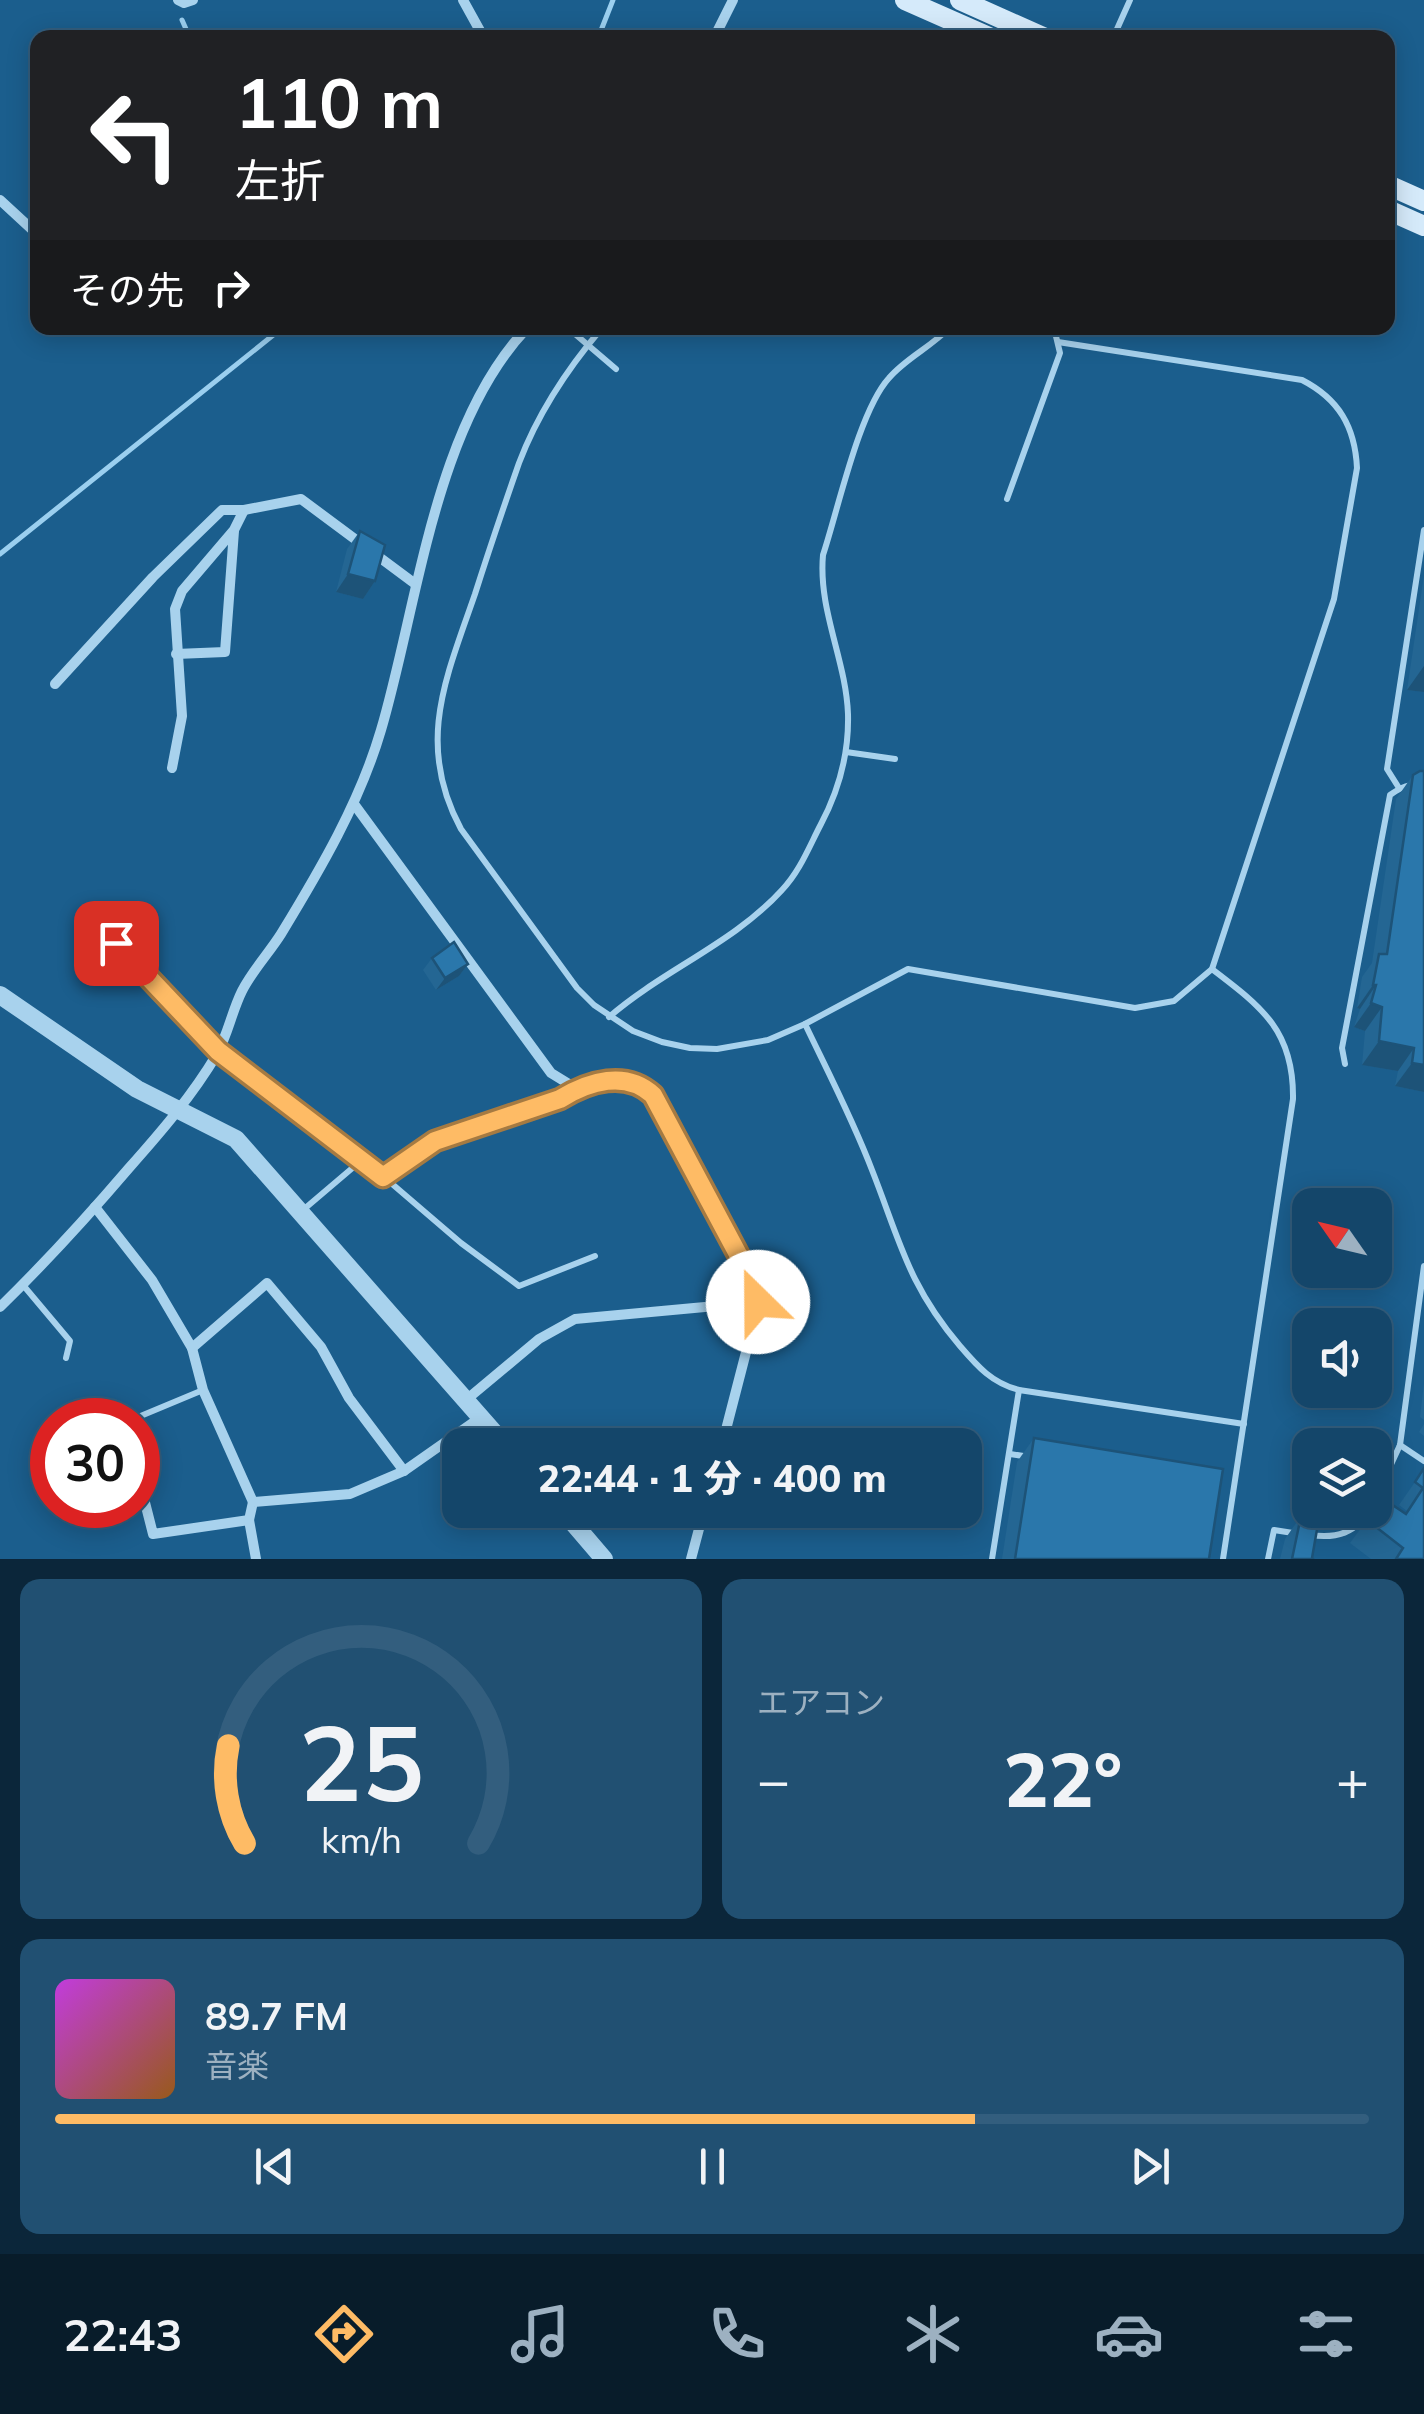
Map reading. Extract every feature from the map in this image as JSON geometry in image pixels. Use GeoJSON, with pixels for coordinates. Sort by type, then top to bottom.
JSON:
{"type":"FeatureCollection","features":[{"type":"Feature","properties":{"kind":"main road"},"geometry":{"type":"LineString","coordinates":[[905,0],[973,30]]}},
{"type":"Feature","properties":{"kind":"main road"},"geometry":{"type":"LineString","coordinates":[[960,0],[1027,30]]}},
{"type":"Feature","properties":{"kind":"main road"},"geometry":{"type":"LineString","coordinates":[[1395,189],[1424,201]]}},
{"type":"Feature","properties":{"kind":"main road"},"geometry":{"type":"LineString","coordinates":[[1395,213],[1424,226]]}},
{"type":"Feature","properties":{"kind":"street"},"geometry":{"type":"LineString","coordinates":[[178,0],[193,0]]}},
{"type":"Feature","properties":{"kind":"street"},"geometry":{"type":"LineString","coordinates":[[464,0],[480,30]]}},
{"type":"Feature","properties":{"kind":"street"},"geometry":{"type":"LineString","coordinates":[[718,30],[732,0]]}},
{"type":"Feature","properties":{"kind":"street"},"geometry":{"type":"LineString","coordinates":[[0,200],[30,228]]}},
{"type":"Feature","properties":{"kind":"street"},"geometry":{"type":"LineString","coordinates":[[0,1308],[95,1208],[180,1110],[218,1051],[242,990],[280,935],[354,804],[381,731],[414,583],[458,446],[486,387],[522,335]]}},
{"type":"Feature","properties":{"kind":"street"},"geometry":{"type":"LineString","coordinates":[[55,684],[222,510],[244,510],[301,499],[414,583]]}},
{"type":"Feature","properties":{"kind":"street"},"geometry":{"type":"LineString","coordinates":[[172,768],[182,716],[174,609],[182,591],[234,530],[244,510]]}},
{"type":"Feature","properties":{"kind":"street"},"geometry":{"type":"LineString","coordinates":[[176,654],[225,652],[234,530]]}},
{"type":"Feature","properties":{"kind":"street"},"geometry":{"type":"LineString","coordinates":[[354,804],[550,1073],[577,1088]]}},
{"type":"Feature","properties":{"kind":"street"},"geometry":{"type":"LineString","coordinates":[[90,916],[218,1051]]}},
{"type":"Feature","properties":{"kind":"street"},"geometry":{"type":"LineString","coordinates":[[0,995],[137,1089],[236,1140],[490,1428]]}},
{"type":"Feature","properties":{"kind":"street"},"geometry":{"type":"LineString","coordinates":[[383,1177],[435,1141],[560,1099],[577,1088],[628,1079],[653,1095],[755,1286],[758,1314],[727,1428]]}},
{"type":"Feature","properties":{"kind":"street"},"geometry":{"type":"LineString","coordinates":[[95,1208],[152,1280],[192,1348],[203,1390],[253,1502],[249,1520],[256,1559]]}},
{"type":"Feature","properties":{"kind":"street"},"geometry":{"type":"LineString","coordinates":[[192,1348],[267,1283],[321,1348],[349,1398],[404,1471]]}},
{"type":"Feature","properties":{"kind":"street"},"geometry":{"type":"LineString","coordinates":[[466,1400],[538,1339],[575,1319],[758,1302]]}},
{"type":"Feature","properties":{"kind":"street"},"geometry":{"type":"LineString","coordinates":[[253,1502],[350,1494],[404,1471],[481,1418]]}},
{"type":"Feature","properties":{"kind":"street"},"geometry":{"type":"LineString","coordinates":[[152,1528],[153,1534],[249,1520]]}},
{"type":"Feature","properties":{"kind":"street"},"geometry":{"type":"LineString","coordinates":[[577,1528],[604,1559]]}},
{"type":"Feature","properties":{"kind":"street"},"geometry":{"type":"LineString","coordinates":[[691,1559],[699,1528]]}},
{"type":"Feature","properties":{"kind":"lane"},"geometry":{"type":"LineString","coordinates":[[1117,30],[1130,0]]}},
{"type":"Feature","properties":{"kind":"lane"},"geometry":{"type":"LineString","coordinates":[[575,335],[616,369]]}},
{"type":"Feature","properties":{"kind":"lane"},"geometry":{"type":"LineString","coordinates":[[596,335],[540,418],[519,463],[445,684],[436,731],[437,759],[450,807],[462,830],[577,988],[609,1018],[662,1042],[690,1048],[744,1046],[768,1040],[908,969],[1135,1008],[1174,1001],[1212,968],[1334,598],[1356,468],[1356,446],[1336,403],[1302,380],[1058,342]]}},
{"type":"Feature","properties":{"kind":"lane"},"geometry":{"type":"LineString","coordinates":[[609,1018],[636,993],[754,917],[782,890],[806,857],[830,808],[846,752],[847,694],[821,577],[823,555],[876,393],[906,361],[943,335]]}},
{"type":"Feature","properties":{"kind":"lane"},"geometry":{"type":"LineString","coordinates":[[1007,499],[1060,353],[1056,335]]}},
{"type":"Feature","properties":{"kind":"lane"},"geometry":{"type":"LineString","coordinates":[[1400,788],[1387,769],[1424,530]]}},
{"type":"Feature","properties":{"kind":"lane"},"geometry":{"type":"LineString","coordinates":[[846,752],[895,759]]}},
{"type":"Feature","properties":{"kind":"lane"},"geometry":{"type":"LineString","coordinates":[[1346,1064],[1342,1048],[1390,796],[1414,783],[1424,785]]}},
{"type":"Feature","properties":{"kind":"lane"},"geometry":{"type":"LineString","coordinates":[[1212,968],[1267,1014],[1281,1034],[1294,1074],[1294,1099],[1223,1559]]}},
{"type":"Feature","properties":{"kind":"lane"},"geometry":{"type":"LineString","coordinates":[[805,1024],[872,1170],[920,1292],[946,1330],[986,1374],[1001,1386],[1019,1390],[1244,1424]]}},
{"type":"Feature","properties":{"kind":"lane"},"geometry":{"type":"LineString","coordinates":[[218,1051],[362,1159],[518,1286],[595,1256]]}},
{"type":"Feature","properties":{"kind":"lane"},"geometry":{"type":"LineString","coordinates":[[301,1212],[362,1159]]}},
{"type":"Feature","properties":{"kind":"lane"},"geometry":{"type":"LineString","coordinates":[[1392,1463],[1400,1445],[1424,1266]]}},
{"type":"Feature","properties":{"kind":"lane"},"geometry":{"type":"LineString","coordinates":[[23,1285],[70,1340],[66,1358]]}},
{"type":"Feature","properties":{"kind":"lane"},"geometry":{"type":"LineString","coordinates":[[160,1408],[203,1390]]}},
{"type":"Feature","properties":{"kind":"lane"},"geometry":{"type":"LineString","coordinates":[[992,1559],[1019,1390]]}},
{"type":"Feature","properties":{"kind":"lane"},"geometry":{"type":"LineString","coordinates":[[1400,1445],[1424,1461]]}},
{"type":"Feature","properties":{"kind":"lane"},"geometry":{"type":"LineString","coordinates":[[1010,1454],[1047,1460]]}},
{"type":"Feature","properties":{"kind":"lane"},"geometry":{"type":"LineString","coordinates":[[1215,1488],[1234,1490]]}},
{"type":"Feature","properties":{"kind":"lane"},"geometry":{"type":"LineString","coordinates":[[1268,1559],[1274,1530],[1325,1537],[1354,1528]]}},
{"type":"Feature","properties":{"kind":"building"},"geometry":{"type":"Polygon","coordinates":[[[360,531],[385,545],[375,581],[348,574],[360,531]]]}},
{"type":"Feature","properties":{"kind":"building"},"geometry":{"type":"Polygon","coordinates":[[[1424,771],[1424,1065],[1412,1063],[1414,1048],[1379,1041],[1382,1007],[1371,1003],[1379,954],[1387,954],[1413,775],[1424,771]]]}},
{"type":"Feature","properties":{"kind":"building"},"geometry":{"type":"Polygon","coordinates":[[[454,942],[468,964],[445,978],[432,958],[454,942]]]}},
{"type":"Feature","properties":{"kind":"building"},"geometry":{"type":"Polygon","coordinates":[[[1034,1438],[1223,1469],[1209,1559],[1015,1559],[1034,1438]]]}},
{"type":"Feature","properties":{"kind":"building"},"geometry":{"type":"Polygon","coordinates":[[[1424,1468],[1424,1559],[1396,1559],[1403,1548],[1377,1528],[1392,1528],[1392,1505],[1406,1514],[1423,1488],[1415,1482],[1424,1468]]]}},
{"type":"Feature","properties":{"kind":"building"},"geometry":{"type":"Polygon","coordinates":[[[1298,1528],[1317,1528],[1313,1559],[1292,1559],[1298,1528]]]}},
{"type":"Feature","properties":{"kind":"waterway"},"geometry":{"type":"LineString","coordinates":[[601,30],[613,0]]}},
{"type":"Feature","properties":{"kind":"waterway"},"geometry":{"type":"LineString","coordinates":[[182,20],[186,30]]}},
{"type":"Feature","properties":{"kind":"waterway"},"geometry":{"type":"LineString","coordinates":[[0,554],[273,335]]}},
{"type":"Feature","properties":{"kind":"route"},"geometry":{"type":"LineString","coordinates":[[116,943],[218,1051],[383,1177],[435,1141],[560,1099],[577,1088],[628,1079],[642,1085],[653,1095],[755,1286],[758,1302]]}}]}
